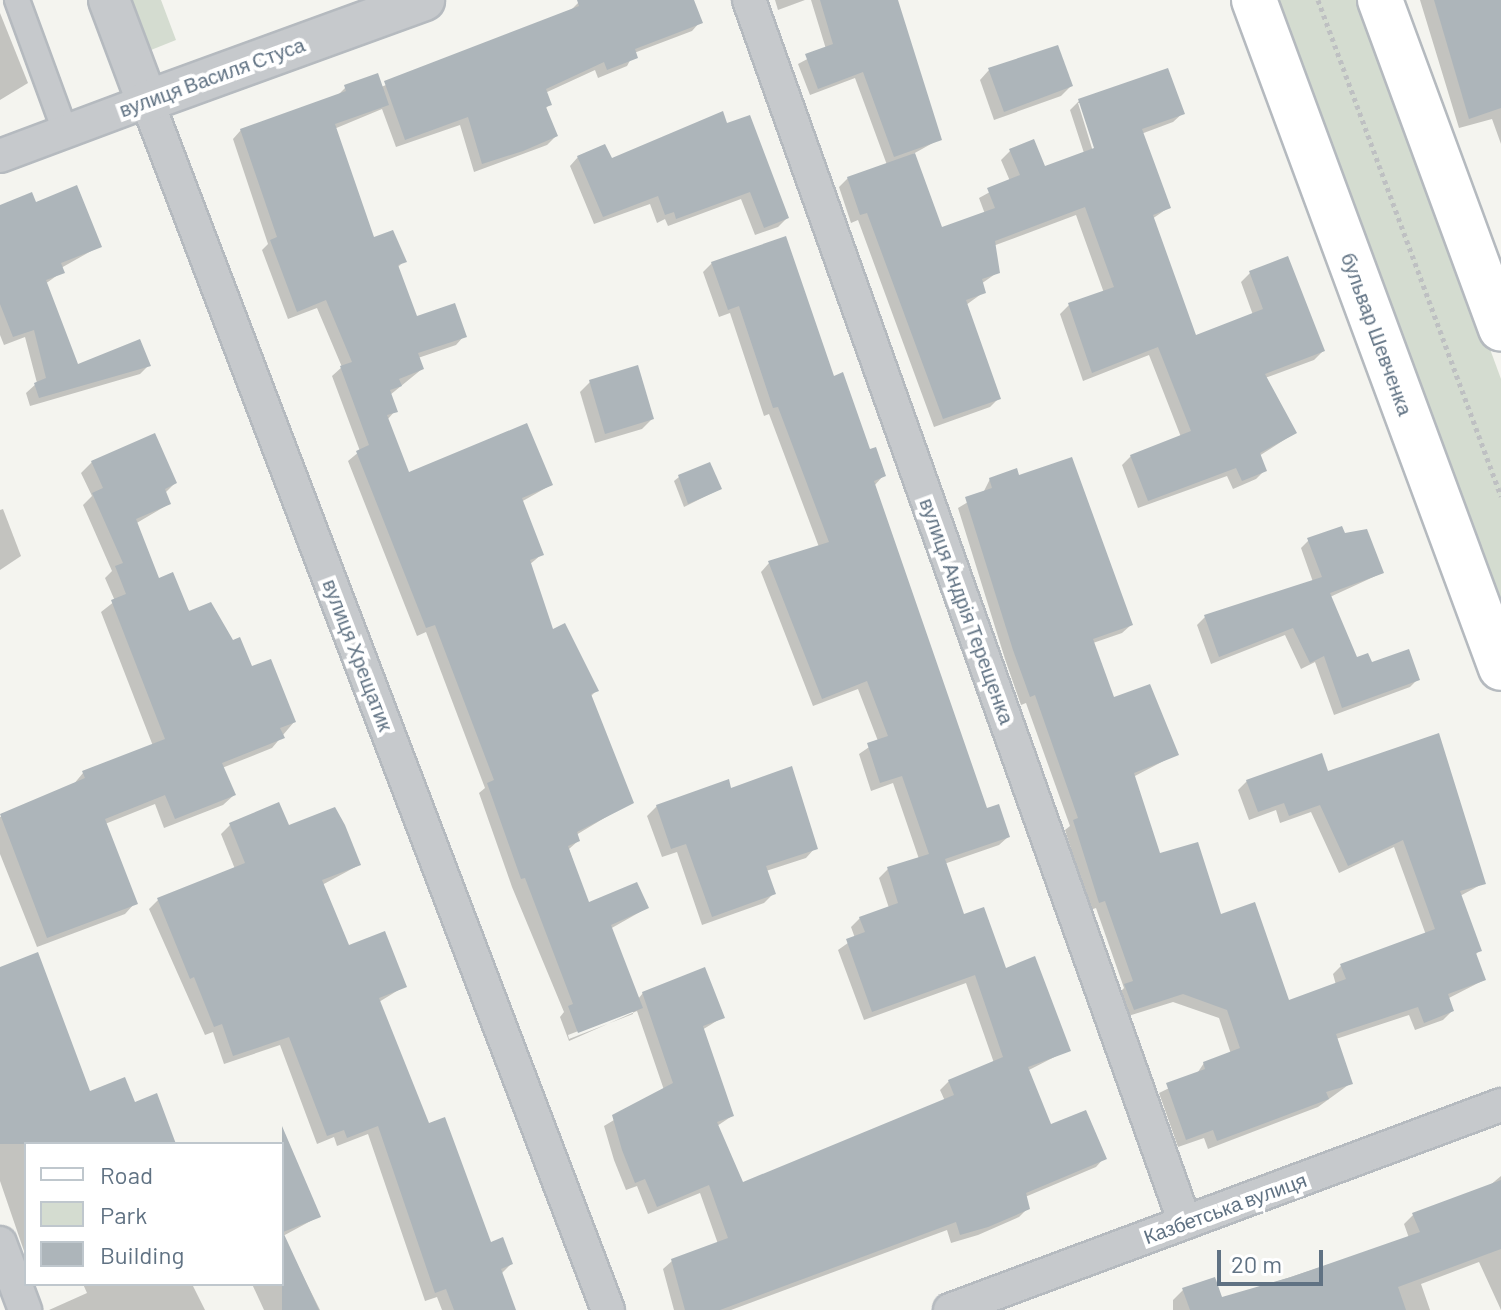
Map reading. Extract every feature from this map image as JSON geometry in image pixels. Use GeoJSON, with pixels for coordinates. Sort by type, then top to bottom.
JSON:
{"type":"FeatureCollection","features":[{"type":"Feature","properties":{"kind":"main road","name":"бульвар Шевченка"},"geometry":{"type":"LineString","coordinates":[[1254,0],[1501,668]]}},
{"type":"Feature","properties":{"kind":"main road"},"geometry":{"type":"LineString","coordinates":[[1380,0],[1501,328]]}},
{"type":"Feature","properties":{"kind":"street"},"geometry":{"type":"LineString","coordinates":[[17,0],[65,131]]}},
{"type":"Feature","properties":{"kind":"street","name":"вулиця Хрещатик"},"geometry":{"type":"LineString","coordinates":[[109,0],[608,1310]]}},
{"type":"Feature","properties":{"kind":"street","name":"вулиця Василя Стуса"},"geometry":{"type":"LineString","coordinates":[[0,156],[424,0]]}},
{"type":"Feature","properties":{"kind":"street","name":"вулиця Андрія Терещенка"},"geometry":{"type":"LineString","coordinates":[[749,0],[1185,1223]]}},
{"type":"Feature","properties":{"kind":"street","name":"Казбетська вулиця"},"geometry":{"type":"LineString","coordinates":[[950,1310],[1013,1299],[1185,1223],[1501,1105]]}},
{"type":"Feature","properties":{"kind":"street"},"geometry":{"type":"LineString","coordinates":[[0,1243],[25,1310]]}},
{"type":"Feature","properties":{"kind":"path"},"geometry":{"type":"LineString","coordinates":[[1318,0],[1501,496]]}},
{"type":"Feature","properties":{"kind":"green space"},"geometry":{"type":"Polygon","coordinates":[[[130,0],[161,0],[176,40],[151,50],[130,0]]]}},
{"type":"Feature","properties":{"kind":"green space"},"geometry":{"type":"Polygon","coordinates":[[[1274,0],[1362,0],[1501,379],[1501,615],[1274,0]]]}},
{"type":"Feature","properties":{"kind":"building"},"geometry":{"type":"Polygon","coordinates":[[[577,0],[694,0],[703,23],[635,49],[638,58],[607,70],[604,62],[546,89],[552,105],[546,107],[558,136],[523,151],[482,164],[468,117],[405,140],[384,81],[579,6],[577,0]]]}},
{"type":"Feature","properties":{"kind":"building"},"geometry":{"type":"Polygon","coordinates":[[[820,0],[898,0],[942,140],[894,157],[863,72],[818,89],[805,54],[833,44],[820,0]]]}},
{"type":"Feature","properties":{"kind":"building"},"geometry":{"type":"Polygon","coordinates":[[[1434,0],[1501,0],[1501,108],[1469,119],[1434,0]]]}},
{"type":"Feature","properties":{"kind":"building"},"geometry":{"type":"Polygon","coordinates":[[[1058,45],[1073,86],[1004,112],[988,68],[1058,45]]]}},
{"type":"Feature","properties":{"kind":"building"},"geometry":{"type":"Polygon","coordinates":[[[1168,68],[1185,114],[1142,129],[1171,208],[1153,215],[1196,335],[1263,309],[1249,271],[1288,256],[1325,351],[1265,374],[1297,433],[1260,453],[1267,471],[1242,481],[1236,468],[1148,501],[1130,455],[1191,431],[1158,347],[1092,373],[1068,303],[1114,287],[1085,207],[995,241],[1000,273],[982,279],[986,293],[966,300],[1001,399],[943,419],[867,213],[860,215],[847,177],[915,153],[942,227],[995,208],[987,188],[1020,175],[1009,149],[1034,139],[1045,166],[1094,148],[1078,99],[1168,68]]]}},
{"type":"Feature","properties":{"kind":"building"},"geometry":{"type":"Polygon","coordinates":[[[378,73],[389,105],[335,124],[374,237],[393,230],[407,262],[398,265],[417,316],[455,303],[467,337],[418,353],[424,369],[399,379],[402,386],[390,390],[398,412],[387,415],[409,472],[527,423],[553,485],[522,498],[544,555],[530,560],[553,629],[565,623],[599,691],[591,694],[634,803],[577,832],[580,841],[568,846],[589,902],[637,882],[649,908],[611,925],[643,1008],[578,1033],[568,1006],[573,1004],[525,878],[521,879],[487,783],[494,780],[435,625],[426,628],[356,451],[369,445],[340,366],[352,362],[326,300],[297,312],[270,240],[277,237],[240,129],[346,91],[344,85],[378,73]]]}},
{"type":"Feature","properties":{"kind":"building"},"geometry":{"type":"Polygon","coordinates":[[[723,111],[727,123],[750,115],[789,218],[764,228],[750,192],[676,219],[674,212],[665,215],[658,196],[603,217],[577,156],[605,144],[612,158],[723,111]]]}},
{"type":"Feature","properties":{"kind":"building"},"geometry":{"type":"Polygon","coordinates":[[[77,185],[102,247],[61,263],[65,273],[46,280],[78,364],[140,339],[151,366],[39,398],[34,383],[46,378],[34,330],[13,337],[0,304],[0,205],[32,192],[36,202],[77,185]]]}},
{"type":"Feature","properties":{"kind":"building"},"geometry":{"type":"Polygon","coordinates":[[[786,236],[834,376],[843,372],[870,449],[876,447],[886,476],[874,481],[987,808],[999,804],[1010,837],[945,859],[964,914],[984,907],[1006,968],[1035,956],[1071,1051],[1028,1067],[1051,1124],[1086,1110],[1107,1159],[1026,1193],[1030,1209],[988,1227],[960,1235],[956,1222],[720,1310],[685,1310],[671,1259],[728,1238],[709,1185],[657,1207],[645,1179],[635,1183],[622,1150],[612,1115],[673,1083],[642,992],[705,967],[725,1018],[703,1026],[734,1116],[717,1122],[743,1182],[954,1095],[948,1080],[1003,1057],[975,975],[872,1012],[846,939],[865,932],[859,917],[898,903],[887,867],[929,854],[902,776],[880,783],[867,743],[888,736],[867,681],[822,699],[768,561],[829,542],[778,407],[773,408],[739,306],[728,310],[711,262],[786,236]]]}},
{"type":"Feature","properties":{"kind":"building"},"geometry":{"type":"Polygon","coordinates":[[[638,365],[654,419],[605,434],[589,380],[638,365]]]}},
{"type":"Feature","properties":{"kind":"building"},"geometry":{"type":"Polygon","coordinates":[[[155,433],[177,483],[165,489],[171,504],[136,519],[159,578],[173,572],[189,611],[211,602],[233,640],[240,637],[252,666],[271,659],[296,722],[280,728],[285,738],[222,763],[236,795],[175,819],[165,795],[105,819],[138,904],[47,938],[0,814],[85,778],[82,771],[165,739],[111,600],[126,594],[115,566],[123,563],[92,493],[103,488],[91,461],[155,433]]]}},
{"type":"Feature","properties":{"kind":"building"},"geometry":{"type":"Polygon","coordinates":[[[1072,457],[1133,625],[1093,639],[1114,697],[1150,684],[1179,755],[1134,773],[1160,853],[1198,842],[1221,914],[1255,902],[1289,1000],[1346,979],[1340,964],[1435,929],[1403,840],[1348,866],[1320,805],[1289,816],[1284,803],[1258,812],[1246,780],[1322,753],[1328,771],[1439,733],[1486,884],[1460,891],[1482,951],[1476,953],[1486,980],[1448,994],[1454,1011],[1424,1023],[1418,1007],[1336,1034],[1353,1084],[1326,1092],[1329,1099],[1217,1141],[1213,1130],[1186,1140],[1166,1083],[1205,1069],[1203,1062],[1240,1048],[1227,1010],[1183,994],[1134,1010],[1124,984],[1133,981],[1105,901],[1099,903],[1073,820],[1078,818],[1035,695],[1030,697],[1013,650],[965,497],[992,488],[989,478],[1017,468],[1019,475],[1072,457]]]}},
{"type":"Feature","properties":{"kind":"building"},"geometry":{"type":"Polygon","coordinates":[[[710,462],[722,489],[688,504],[678,475],[710,462]]]}},
{"type":"Feature","properties":{"kind":"building"},"geometry":{"type":"Polygon","coordinates":[[[1342,526],[1345,533],[1367,529],[1384,573],[1330,593],[1357,657],[1368,653],[1372,662],[1409,649],[1420,680],[1342,708],[1324,656],[1310,663],[1293,628],[1219,657],[1204,615],[1322,577],[1307,538],[1342,526]]]}},
{"type":"Feature","properties":{"kind":"building"},"geometry":{"type":"Polygon","coordinates":[[[792,766],[818,849],[766,866],[776,894],[712,917],[686,844],[671,849],[656,805],[729,779],[731,788],[792,766]]]}},
{"type":"Feature","properties":{"kind":"building"},"geometry":{"type":"Polygon","coordinates":[[[279,802],[289,825],[335,807],[345,825],[361,865],[322,880],[349,945],[385,931],[407,987],[379,998],[429,1123],[445,1117],[491,1242],[503,1237],[513,1264],[501,1269],[516,1310],[454,1310],[446,1289],[435,1293],[378,1126],[347,1138],[344,1130],[327,1136],[289,1037],[233,1056],[222,1024],[214,1027],[194,977],[190,979],[157,898],[245,863],[229,823],[279,802]]]}},
{"type":"Feature","properties":{"kind":"building"},"geometry":{"type":"Polygon","coordinates":[[[38,952],[90,1091],[125,1077],[135,1102],[157,1093],[175,1142],[0,1144],[0,967],[38,952]]]}},
{"type":"Feature","properties":{"kind":"building"},"geometry":{"type":"Polygon","coordinates":[[[282,1126],[321,1217],[284,1232],[284,1142],[282,1126]]]}},
{"type":"Feature","properties":{"kind":"building"},"geometry":{"type":"Polygon","coordinates":[[[1501,1180],[1501,1249],[1398,1287],[1406,1310],[1190,1310],[1182,1288],[1215,1277],[1222,1297],[1291,1277],[1420,1232],[1412,1213],[1501,1180]]]}},
{"type":"Feature","properties":{"kind":"building"},"geometry":{"type":"Polygon","coordinates":[[[284,1234],[319,1310],[282,1310],[284,1286],[284,1234]]]}}]}
